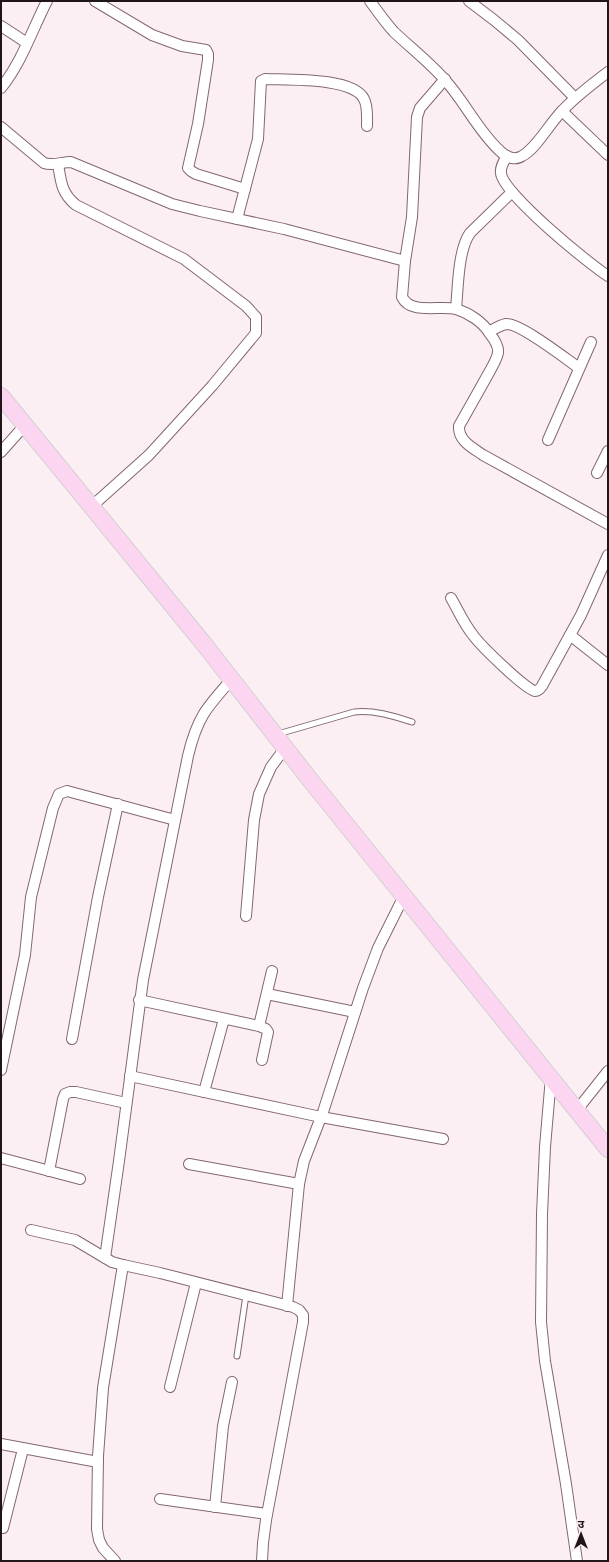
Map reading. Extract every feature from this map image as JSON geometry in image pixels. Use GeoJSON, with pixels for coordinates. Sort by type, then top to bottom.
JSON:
{"type":"FeatureCollection","features":[{"type":"Feature","properties":{"kind":"main road"},"geometry":{"type":"LineString","coordinates":[[1,396],[232,679],[285,748],[608,1149]]}},
{"type":"Feature","properties":{"kind":"street"},"geometry":{"type":"LineString","coordinates":[[1,88],[12,73],[47,1]]}},
{"type":"Feature","properties":{"kind":"street"},"geometry":{"type":"LineString","coordinates":[[95,1],[152,35],[182,46],[206,50],[208,60],[198,124],[188,168],[196,174],[245,189]]}},
{"type":"Feature","properties":{"kind":"street"},"geometry":{"type":"LineString","coordinates":[[370,1],[394,32],[445,79],[489,138],[500,151],[507,156],[514,158],[522,157],[531,149],[562,111],[588,87],[608,72]]}},
{"type":"Feature","properties":{"kind":"street"},"geometry":{"type":"LineString","coordinates":[[469,1],[518,40],[576,98]]}},
{"type":"Feature","properties":{"kind":"street"},"geometry":{"type":"LineString","coordinates":[[1,26],[27,44]]}},
{"type":"Feature","properties":{"kind":"street"},"geometry":{"type":"LineString","coordinates":[[237,219],[258,139],[261,81],[265,79],[318,80],[330,82],[356,91],[364,98],[366,104],[367,126]]}},
{"type":"Feature","properties":{"kind":"street"},"geometry":{"type":"LineString","coordinates":[[445,79],[420,108],[417,117],[412,217],[404,261],[402,297],[404,302],[422,308],[456,309],[467,314],[482,323],[498,347],[498,352],[493,366],[459,426],[460,436],[465,442],[484,456],[608,524]]}},
{"type":"Feature","properties":{"kind":"street"},"geometry":{"type":"LineString","coordinates":[[562,111],[608,155]]}},
{"type":"Feature","properties":{"kind":"street"},"geometry":{"type":"LineString","coordinates":[[1,127],[44,163],[49,165],[71,162],[172,204],[284,229],[404,261]]}},
{"type":"Feature","properties":{"kind":"street"},"geometry":{"type":"LineString","coordinates":[[507,156],[500,174],[503,181],[512,192],[549,229],[578,254],[608,276]]}},
{"type":"Feature","properties":{"kind":"street"},"geometry":{"type":"LineString","coordinates":[[58,164],[65,193],[70,200],[184,259],[246,306],[256,317],[256,333],[212,386],[149,455],[92,507]]}},
{"type":"Feature","properties":{"kind":"street"},"geometry":{"type":"LineString","coordinates":[[456,309],[462,252],[466,239],[470,233],[512,192]]}},
{"type":"Feature","properties":{"kind":"street"},"geometry":{"type":"LineString","coordinates":[[489,332],[505,324],[512,325],[579,368]]}},
{"type":"Feature","properties":{"kind":"street"},"geometry":{"type":"LineString","coordinates":[[548,440],[591,342]]}},
{"type":"Feature","properties":{"kind":"street"},"geometry":{"type":"LineString","coordinates":[[1,452],[25,425]]}},
{"type":"Feature","properties":{"kind":"street"},"geometry":{"type":"LineString","coordinates":[[597,473],[608,451]]}},
{"type":"Feature","properties":{"kind":"street"},"geometry":{"type":"LineString","coordinates":[[451,598],[473,636],[509,672],[530,690],[539,690],[606,568],[608,555]]}},
{"type":"Feature","properties":{"kind":"street"},"geometry":{"type":"LineString","coordinates":[[570,635],[608,665]]}},
{"type":"Feature","properties":{"kind":"street"},"geometry":{"type":"LineString","coordinates":[[105,1258],[139,1000],[188,756],[197,723],[210,703],[232,679]]}},
{"type":"Feature","properties":{"kind":"street"},"geometry":{"type":"LineString","coordinates":[[246,916],[254,820],[259,794],[271,767],[285,748]]}},
{"type":"Feature","properties":{"kind":"street"},"geometry":{"type":"LineString","coordinates":[[1,1070],[25,955],[31,897],[56,798],[59,794],[67,791],[175,820]]}},
{"type":"Feature","properties":{"kind":"street"},"geometry":{"type":"LineString","coordinates":[[72,1039],[98,897],[118,804]]}},
{"type":"Feature","properties":{"kind":"street"},"geometry":{"type":"LineString","coordinates":[[287,1306],[299,1184],[304,1161],[321,1117],[355,1012],[378,948],[404,896]]}},
{"type":"Feature","properties":{"kind":"street"},"geometry":{"type":"LineString","coordinates":[[258,1026],[272,971]]}},
{"type":"Feature","properties":{"kind":"street"},"geometry":{"type":"LineString","coordinates":[[267,994],[355,1012]]}},
{"type":"Feature","properties":{"kind":"street"},"geometry":{"type":"LineString","coordinates":[[139,1000],[266,1029],[268,1032],[262,1060]]}},
{"type":"Feature","properties":{"kind":"street"},"geometry":{"type":"LineString","coordinates":[[204,1092],[224,1019]]}},
{"type":"Feature","properties":{"kind":"street"},"geometry":{"type":"LineString","coordinates":[[577,1110],[608,1071]]}},
{"type":"Feature","properties":{"kind":"street"},"geometry":{"type":"LineString","coordinates":[[130,1076],[321,1117],[443,1139]]}},
{"type":"Feature","properties":{"kind":"street"},"geometry":{"type":"LineString","coordinates":[[551,1078],[542,1207],[541,1322],[545,1361],[566,1484],[577,1561]]}},
{"type":"Feature","properties":{"kind":"street"},"geometry":{"type":"LineString","coordinates":[[49,1171],[65,1094],[76,1092],[126,1103]]}},
{"type":"Feature","properties":{"kind":"street"},"geometry":{"type":"LineString","coordinates":[[1,1158],[80,1179]]}},
{"type":"Feature","properties":{"kind":"street"},"geometry":{"type":"LineString","coordinates":[[189,1164],[299,1184]]}},
{"type":"Feature","properties":{"kind":"street"},"geometry":{"type":"LineString","coordinates":[[30,1230],[75,1240],[105,1258],[123,1265],[287,1306],[299,1310],[303,1315],[303,1322],[267,1514],[262,1561]]}},
{"type":"Feature","properties":{"kind":"street"},"geometry":{"type":"LineString","coordinates":[[115,1561],[113,1557],[103,1548],[99,1540],[97,1529],[98,1462],[103,1388],[123,1265]]}},
{"type":"Feature","properties":{"kind":"street"},"geometry":{"type":"LineString","coordinates":[[170,1387],[196,1283]]}},
{"type":"Feature","properties":{"kind":"street"},"geometry":{"type":"LineString","coordinates":[[215,1507],[223,1426],[232,1382]]}},
{"type":"Feature","properties":{"kind":"street"},"geometry":{"type":"LineString","coordinates":[[1,1444],[98,1462]]}},
{"type":"Feature","properties":{"kind":"street"},"geometry":{"type":"LineString","coordinates":[[3,1528],[23,1448]]}},
{"type":"Feature","properties":{"kind":"street"},"geometry":{"type":"LineString","coordinates":[[160,1499],[267,1514]]}},
{"type":"Feature","properties":{"kind":"lane"},"geometry":{"type":"LineString","coordinates":[[275,735],[354,712],[367,711],[380,713],[412,722]]}},
{"type":"Feature","properties":{"kind":"lane"},"geometry":{"type":"LineString","coordinates":[[237,1356],[246,1295]]}}]}
